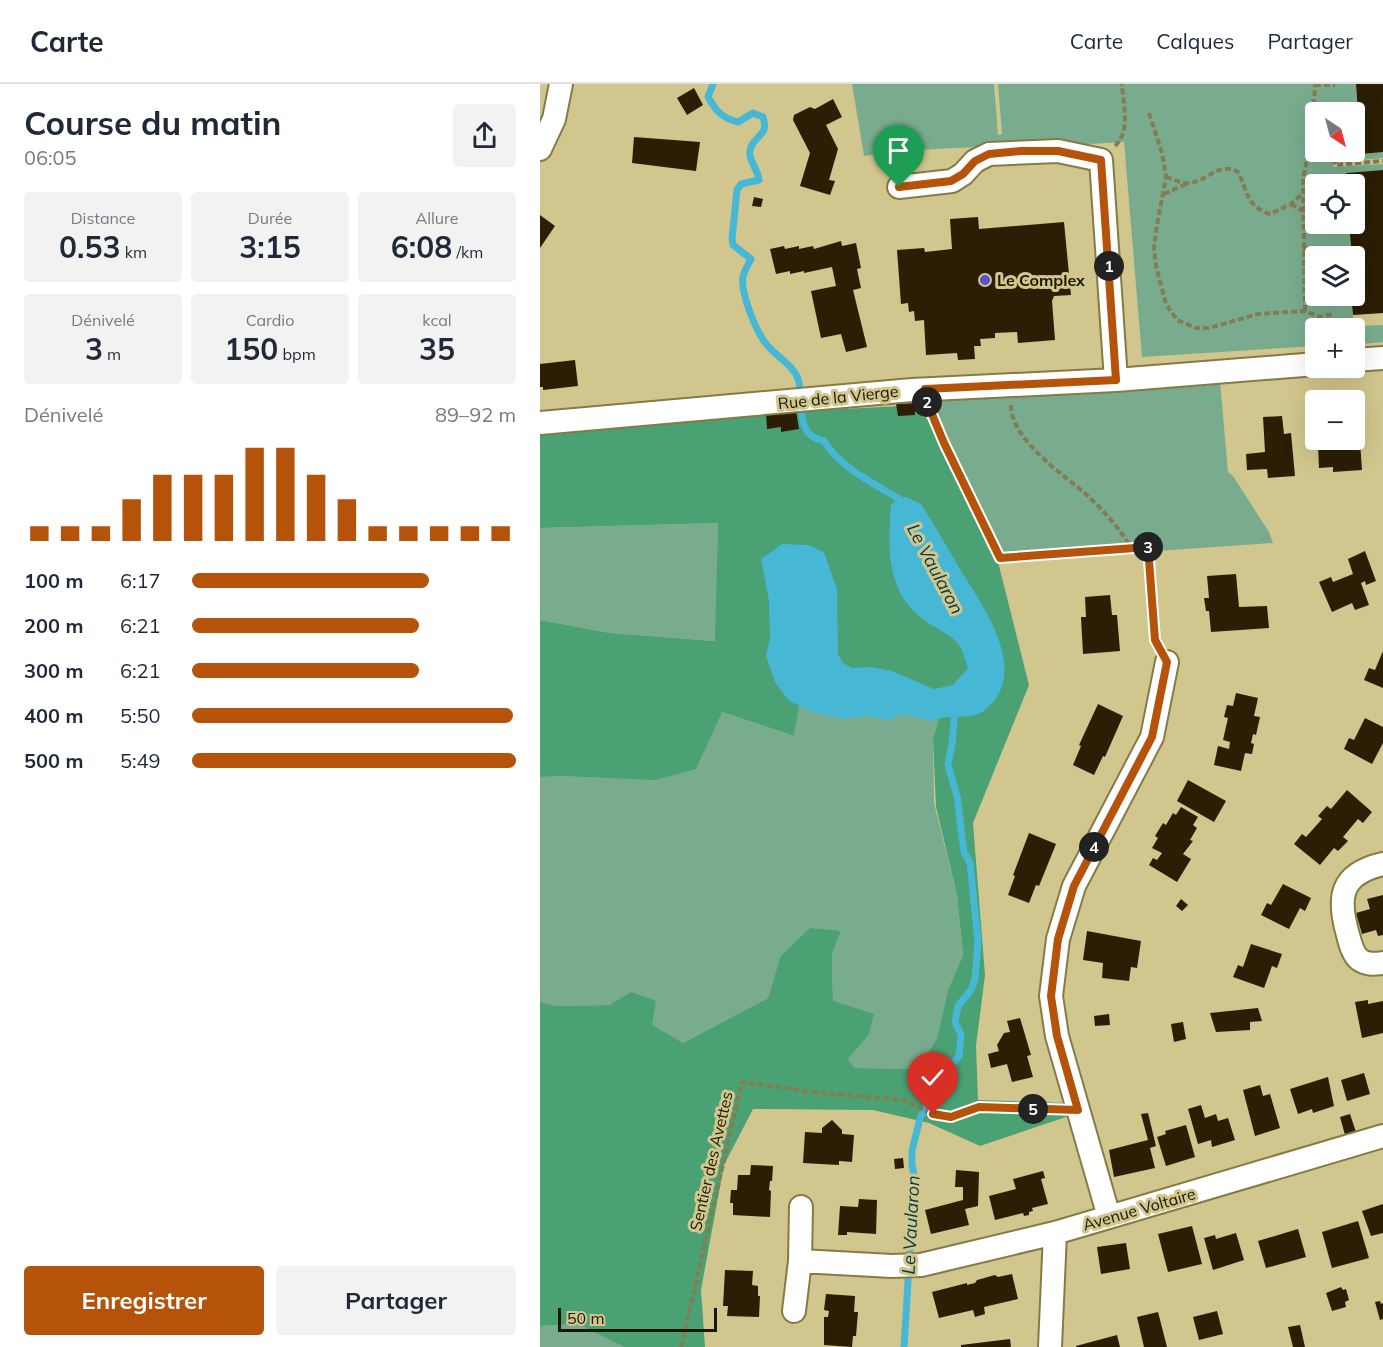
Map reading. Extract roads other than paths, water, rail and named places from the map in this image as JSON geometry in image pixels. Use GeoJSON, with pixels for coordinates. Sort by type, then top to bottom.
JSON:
{"type":"FeatureCollection","features":[{"type":"Feature","properties":{"kind":"street"},"geometry":{"type":"LineString","coordinates":[[540,149],[554,119],[561,84]]}},
{"type":"Feature","properties":{"kind":"street"},"geometry":{"type":"LineString","coordinates":[[899,187],[951,181],[963,174],[975,161],[989,154],[1058,151],[1101,160],[1116,380]]}},
{"type":"Feature","properties":{"kind":"street"},"geometry":{"type":"LineString","coordinates":[[1365,359],[1383,358]]}},
{"type":"Feature","properties":{"kind":"street","name":"Rue de la Vierge"},"geometry":{"type":"LineString","coordinates":[[540,423],[925,389],[1116,380],[1305,365]]}},
{"type":"Feature","properties":{"kind":"street"},"geometry":{"type":"LineString","coordinates":[[1110,1217],[1057,1036],[1051,996],[1058,939],[1074,886],[1152,737],[1167,662]]}},
{"type":"Feature","properties":{"kind":"street"},"geometry":{"type":"LineString","coordinates":[[1383,864],[1368,867],[1352,879],[1343,892],[1341,909],[1352,948],[1358,959],[1370,964],[1383,963]]}},
{"type":"Feature","properties":{"kind":"street","name":"Avenue Voltaire"},"geometry":{"type":"LineString","coordinates":[[800,1261],[892,1266],[921,1265],[1055,1233],[1383,1136]]}},
{"type":"Feature","properties":{"kind":"street"},"geometry":{"type":"LineString","coordinates":[[794,1311],[800,1261],[801,1207]]}},
{"type":"Feature","properties":{"kind":"street"},"geometry":{"type":"LineString","coordinates":[[1050,1347],[1055,1233]]}},
{"type":"Feature","properties":{"kind":"water"},"geometry":{"type":"Polygon","coordinates":[[[906,497],[921,504],[991,621],[1004,659],[1004,678],[998,695],[979,714],[939,718],[933,721],[902,714],[888,720],[867,716],[843,719],[816,713],[789,701],[775,682],[766,656],[770,639],[769,601],[761,559],[782,544],[808,545],[824,552],[837,589],[838,654],[843,663],[852,668],[869,667],[892,671],[934,689],[953,685],[968,668],[957,642],[911,608],[895,581],[889,536],[891,505],[898,498],[906,497]]]}},
{"type":"Feature","properties":{"kind":"waterway","name":"Le Vaularon"},"geometry":{"type":"LineString","coordinates":[[713,84],[708,97],[724,116],[738,122],[753,113],[763,117],[763,131],[753,143],[750,151],[759,180],[741,184],[737,190],[732,238],[733,245],[751,259],[743,276],[743,283],[746,301],[754,322],[767,345],[796,374],[800,388],[802,416],[808,432],[824,441],[848,467],[898,498],[902,505]]}},
{"type":"Feature","properties":{"kind":"waterway","name":"Le Vaularon"},"geometry":{"type":"LineString","coordinates":[[904,1347],[912,1215],[917,1189],[912,1165],[912,1151],[920,1118],[933,1094],[937,1080],[959,1056],[961,1035],[955,1022],[958,1006],[971,990],[975,979],[978,942],[970,863],[964,852],[957,796],[948,765],[955,710]]}},
{"type":"Feature","properties":{"kind":"place","name":"Le Complex"},"geometry":{"type":"Point","coordinates":[985,280]}}]}
